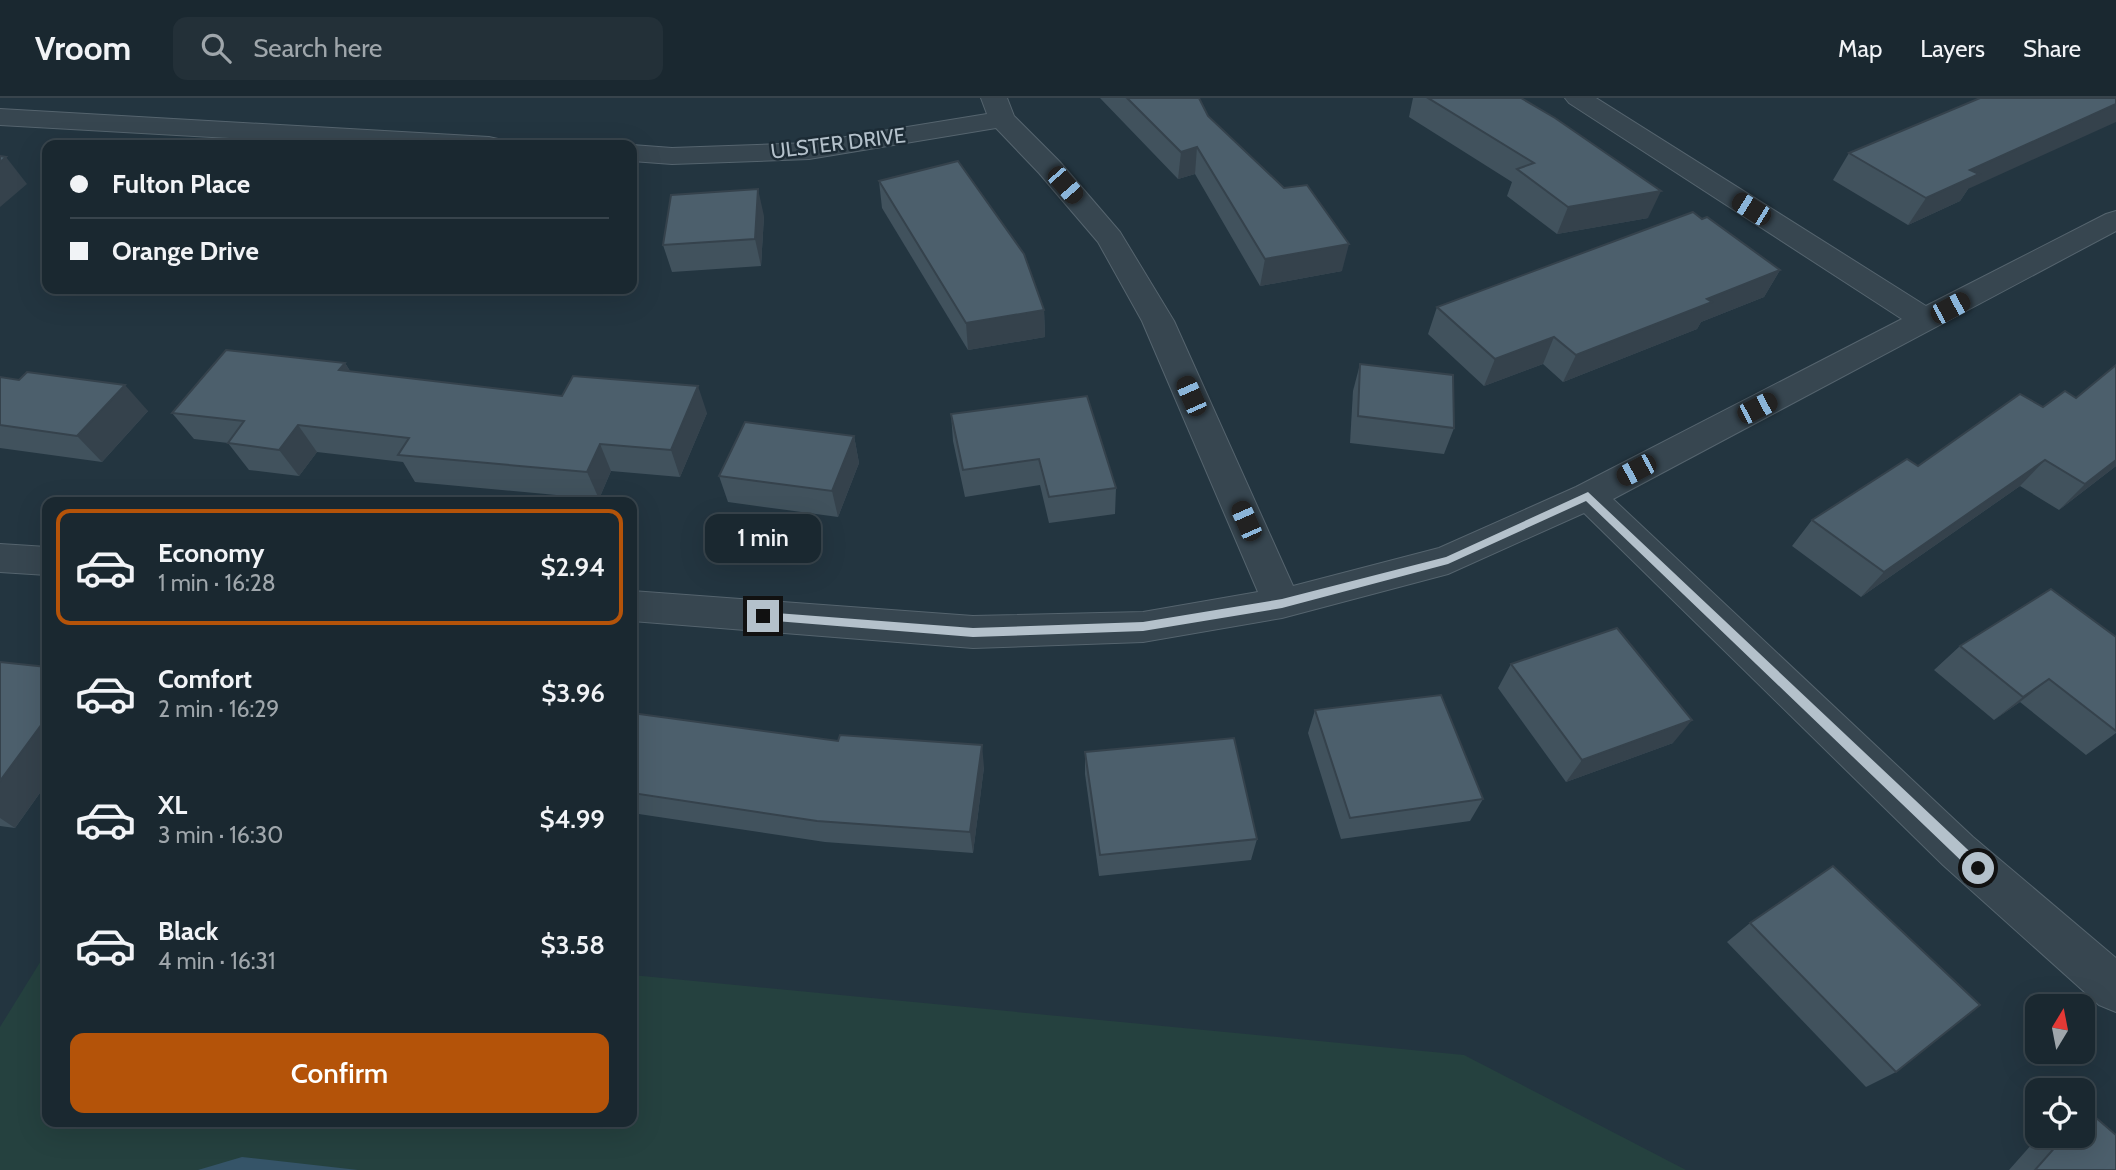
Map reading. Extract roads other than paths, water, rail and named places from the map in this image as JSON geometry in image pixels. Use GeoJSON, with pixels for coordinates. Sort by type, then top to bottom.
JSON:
{"type":"FeatureCollection","features":[{"type":"Feature","properties":{"kind":"street"},"geometry":{"type":"LineString","coordinates":[[1578,98],[1926,320]]}},
{"type":"Feature","properties":{"kind":"street"},"geometry":{"type":"LineString","coordinates":[[998,109],[1110,238],[1158,321],[1282,603]]}},
{"type":"Feature","properties":{"kind":"street","name":"ULSTER DRIVE"},"geometry":{"type":"LineString","coordinates":[[637,153],[672,156],[809,151],[998,109]]}},
{"type":"Feature","properties":{"kind":"street"},"geometry":{"type":"LineString","coordinates":[[0,117],[402,140]]}},
{"type":"Feature","properties":{"kind":"street"},"geometry":{"type":"LineString","coordinates":[[637,606],[973,632],[1143,627],[1282,603],[1448,560],[1588,496],[2116,220]]}},
{"type":"Feature","properties":{"kind":"street"},"geometry":{"type":"LineString","coordinates":[[1588,496],[1958,851],[2116,989]]}},
{"type":"Feature","properties":{"kind":"street"},"geometry":{"type":"LineString","coordinates":[[0,558],[42,561]]}},
{"type":"Feature","properties":{"kind":"water"},"geometry":{"type":"Polygon","coordinates":[[[242,1157],[358,1170],[198,1170],[242,1157]]]}}]}
